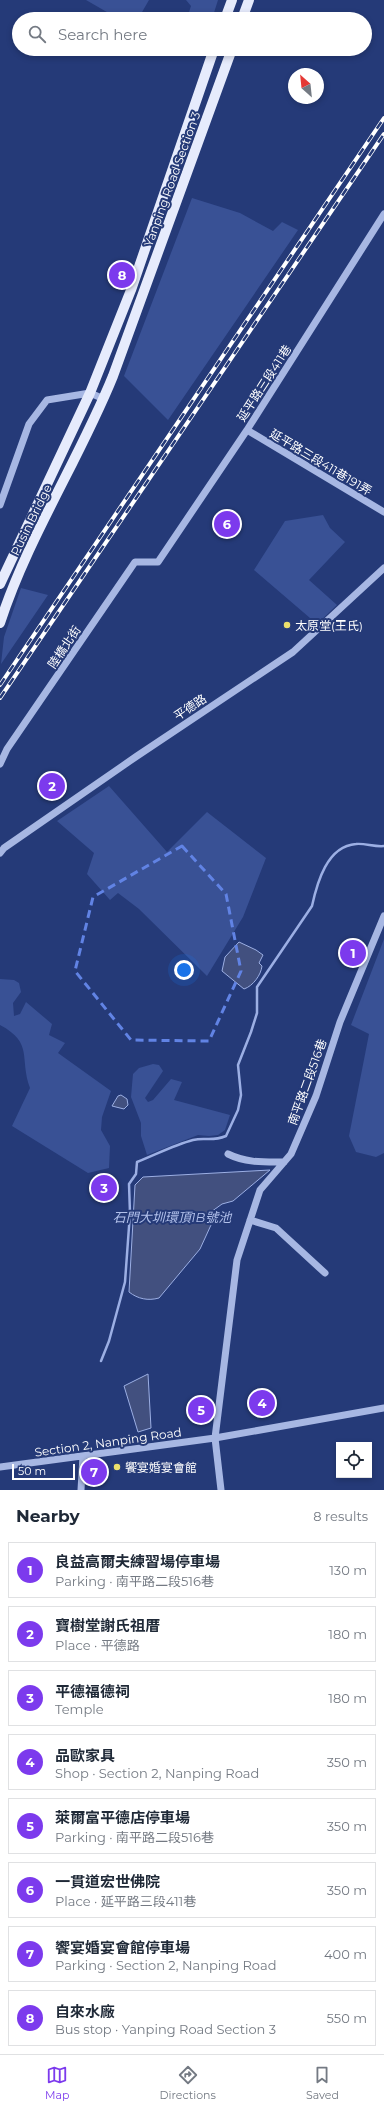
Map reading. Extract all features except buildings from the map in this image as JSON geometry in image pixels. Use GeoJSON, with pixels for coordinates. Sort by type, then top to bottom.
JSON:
{"type":"FeatureCollection","features":[{"type":"Feature","properties":{"kind":"main road"},"geometry":{"type":"LineString","coordinates":[[228,12],[232,0]]}},
{"type":"Feature","properties":{"kind":"main road"},"geometry":{"type":"LineString","coordinates":[[245,12],[249,0]]}},
{"type":"Feature","properties":{"kind":"main road","name":"Yanping Road Section 3"},"geometry":{"type":"LineString","coordinates":[[75,421],[90,393],[131,290],[211,56]]}},
{"type":"Feature","properties":{"kind":"main road","name":"Yanping Road Section 3"},"geometry":{"type":"LineString","coordinates":[[90,429],[104,398],[229,56]]}},
{"type":"Feature","properties":{"kind":"main road"},"geometry":{"type":"LineString","coordinates":[[194,104],[210,110]]}},
{"type":"Feature","properties":{"kind":"main road","name":"Pusin Bridge"},"geometry":{"type":"LineString","coordinates":[[0,584],[75,421]]}},
{"type":"Feature","properties":{"kind":"main road","name":"Pusin Bridge"},"geometry":{"type":"LineString","coordinates":[[0,623],[31,550],[90,429]]}},
{"type":"Feature","properties":{"kind":"street","name":"延平路三段411巷"},"geometry":{"type":"LineString","coordinates":[[158,562],[247,430],[384,214]]}},
{"type":"Feature","properties":{"kind":"street"},"geometry":{"type":"LineString","coordinates":[[0,506],[29,424],[47,400],[90,393],[104,398]]}},
{"type":"Feature","properties":{"kind":"street","name":"延平路三段411巷191弄"},"geometry":{"type":"LineString","coordinates":[[247,430],[384,512]]}},
{"type":"Feature","properties":{"kind":"street","name":"陸橋北街"},"geometry":{"type":"LineString","coordinates":[[0,764],[8,749],[135,562],[158,562]]}},
{"type":"Feature","properties":{"kind":"street","name":"平德路"},"geometry":{"type":"LineString","coordinates":[[0,854],[4,848],[137,756],[293,652],[384,568]]}},
{"type":"Feature","properties":{"kind":"street","name":"南平路二段516巷"},"geometry":{"type":"LineString","coordinates":[[221,1490],[215,1438],[237,1260],[260,1190],[291,1154],[316,1096],[340,1022],[384,916]]}},
{"type":"Feature","properties":{"kind":"street"},"geometry":{"type":"LineString","coordinates":[[228,1154],[239,1160],[250,1162],[284,1162]]}},
{"type":"Feature","properties":{"kind":"street"},"geometry":{"type":"LineString","coordinates":[[250,1220],[276,1228],[325,1273]]}},
{"type":"Feature","properties":{"kind":"street","name":"Section 2, Nanping Road"},"geometry":{"type":"LineString","coordinates":[[0,1468],[215,1438],[384,1408]]}},
{"type":"Feature","properties":{"kind":"street"},"geometry":{"type":"LineString","coordinates":[[81,1490],[83,1456]]}},
{"type":"Feature","properties":{"kind":"highlighted area"},"geometry":{"type":"Polygon","coordinates":[[[182,846],[226,894],[241,971],[209,1041],[131,1040],[75,971],[93,897],[182,846]]]}},
{"type":"Feature","properties":{"kind":"shaded area"},"geometry":{"type":"Polygon","coordinates":[[[86,0],[149,0],[142,12],[107,12],[86,0]]]}},
{"type":"Feature","properties":{"kind":"shaded area"},"geometry":{"type":"Polygon","coordinates":[[[186,0],[218,0],[214,12],[189,12],[191,6],[186,0]]]}},
{"type":"Feature","properties":{"kind":"shaded area"},"geometry":{"type":"Polygon","coordinates":[[[192,198],[240,213],[273,231],[282,222],[298,230],[168,420],[124,376],[192,198]]]}},
{"type":"Feature","properties":{"kind":"shaded area"},"geometry":{"type":"Polygon","coordinates":[[[323,515],[330,528],[345,542],[309,580],[337,605],[317,624],[254,570],[285,521],[323,515]]]}},
{"type":"Feature","properties":{"kind":"shaded area"},"geometry":{"type":"Polygon","coordinates":[[[21,588],[48,595],[1,664],[4,637],[21,588]]]}},
{"type":"Feature","properties":{"kind":"shaded area"},"geometry":{"type":"Polygon","coordinates":[[[109,786],[167,852],[207,812],[266,858],[243,917],[207,976],[139,909],[118,893],[110,900],[87,874],[94,853],[57,821],[109,786]]]}},
{"type":"Feature","properties":{"kind":"shaded area"},"geometry":{"type":"Polygon","coordinates":[[[384,939],[384,1153],[376,1157],[356,1152],[349,1136],[369,1034],[351,1025],[384,939]]]}},
{"type":"Feature","properties":{"kind":"shaded area"},"geometry":{"type":"Polygon","coordinates":[[[0,979],[14,980],[19,983],[21,992],[13,1003],[14,1016],[20,1014],[26,1002],[52,1024],[49,1035],[65,1043],[58,1053],[111,1091],[102,1117],[101,1130],[110,1146],[109,1168],[88,1173],[12,1126],[30,1088],[22,1045],[11,1032],[0,1025],[0,979]]]}},
{"type":"Feature","properties":{"kind":"shaded area"},"geometry":{"type":"Polygon","coordinates":[[[153,1064],[159,1065],[163,1071],[145,1098],[148,1102],[153,1100],[171,1079],[182,1082],[174,1100],[230,1115],[225,1130],[218,1135],[198,1135],[147,1155],[141,1136],[141,1123],[131,1097],[133,1074],[139,1068],[153,1064]]]}},
{"type":"Feature","properties":{"kind":"water"},"geometry":{"type":"Polygon","coordinates":[[[239,942],[263,955],[259,963],[262,966],[258,976],[253,983],[244,989],[222,971],[225,957],[239,942]]]}},
{"type":"Feature","properties":{"kind":"water"},"geometry":{"type":"Polygon","coordinates":[[[121,1095],[127,1099],[128,1105],[124,1109],[112,1106],[118,1096],[121,1095]]]}},
{"type":"Feature","properties":{"kind":"water","name":"石門大圳環頂1B號池"},"geometry":{"type":"Polygon","coordinates":[[[270,1170],[233,1201],[222,1204],[211,1212],[211,1225],[200,1249],[159,1298],[143,1299],[129,1292],[135,1185],[143,1177],[270,1170]]]}},
{"type":"Feature","properties":{"kind":"water"},"geometry":{"type":"Polygon","coordinates":[[[148,1374],[151,1428],[138,1432],[124,1386],[148,1374]]]}},
{"type":"Feature","properties":{"kind":"waterway"},"geometry":{"type":"LineString","coordinates":[[101,1361],[109,1341],[125,1282],[130,1213],[129,1184],[136,1174],[137,1162],[186,1142],[202,1139],[216,1139],[226,1136],[238,1110],[241,1095],[238,1065],[257,1013],[257,987],[312,906],[320,877],[331,858],[346,846],[356,844],[384,846]]}},
{"type":"Feature","properties":{"kind":"railway"},"geometry":{"type":"LineString","coordinates":[[0,685],[384,118]]}},
{"type":"Feature","properties":{"kind":"railway"},"geometry":{"type":"LineString","coordinates":[[0,698],[384,134]]}},
{"type":"Feature","properties":{"kind":"place","name":"自來水廠"},"geometry":{"type":"Point","coordinates":[122,275]}},
{"type":"Feature","properties":{"kind":"place","name":"一貫道宏世佛院"},"geometry":{"type":"Point","coordinates":[227,524]}},
{"type":"Feature","properties":{"kind":"place","name":"太原堂(王氏)"},"geometry":{"type":"Point","coordinates":[287,625]}},
{"type":"Feature","properties":{"kind":"place","name":"寶樹堂謝氏祖厝"},"geometry":{"type":"Point","coordinates":[52,786]}},
{"type":"Feature","properties":{"kind":"place","name":"良益高爾夫練習場停車場"},"geometry":{"type":"Point","coordinates":[353,953]}},
{"type":"Feature","properties":{"kind":"place","name":"平德福德祠"},"geometry":{"type":"Point","coordinates":[104,1188]}},
{"type":"Feature","properties":{"kind":"place","name":"品歐家具"},"geometry":{"type":"Point","coordinates":[262,1403]}},
{"type":"Feature","properties":{"kind":"place","name":"萊爾富平德店停車場"},"geometry":{"type":"Point","coordinates":[201,1410]}},
{"type":"Feature","properties":{"kind":"place","name":"饗宴婚宴會館"},"geometry":{"type":"Point","coordinates":[117,1467]}},
{"type":"Feature","properties":{"kind":"place","name":"饗宴婚宴會館停車場"},"geometry":{"type":"Point","coordinates":[94,1472]}}]}
